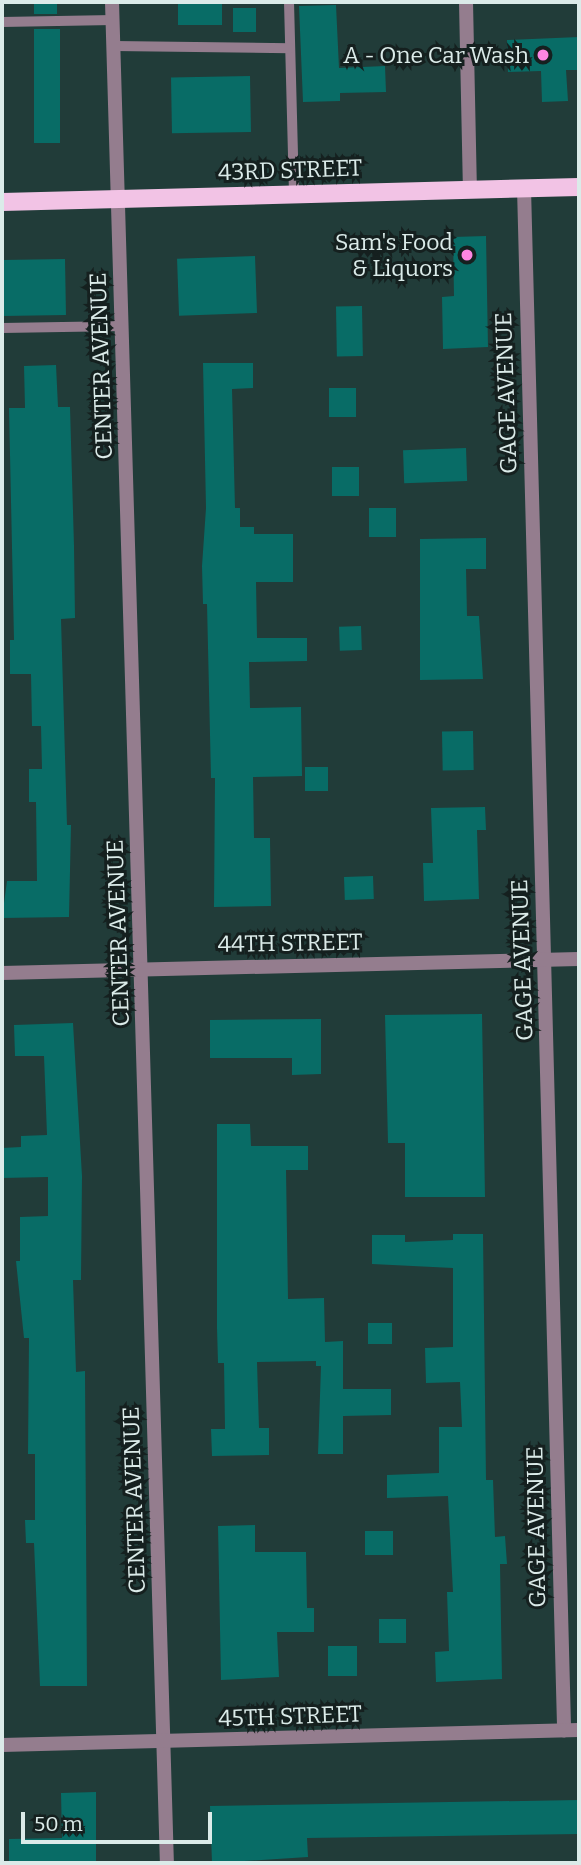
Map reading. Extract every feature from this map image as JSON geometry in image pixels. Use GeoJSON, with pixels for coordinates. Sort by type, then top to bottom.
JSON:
{"type":"FeatureCollection","features":[{"type":"Feature","properties":{"kind":"main road","name":"43RD STREET"},"geometry":{"type":"LineString","coordinates":[[2,202],[579,187]]}},
{"type":"Feature","properties":{"kind":"street","name":"CENTER AVENUE"},"geometry":{"type":"LineString","coordinates":[[112,2],[167,1863]]}},
{"type":"Feature","properties":{"kind":"street"},"geometry":{"type":"LineString","coordinates":[[466,2],[470,190]]}},
{"type":"Feature","properties":{"kind":"street","name":"GAGE AVENUE"},"geometry":{"type":"LineString","coordinates":[[524,188],[545,960],[572,1730]]}},
{"type":"Feature","properties":{"kind":"street","name":"44TH STREET"},"geometry":{"type":"LineString","coordinates":[[2,973],[579,959]]}},
{"type":"Feature","properties":{"kind":"street","name":"45TH STREET"},"geometry":{"type":"LineString","coordinates":[[2,1745],[572,1730]]}},
{"type":"Feature","properties":{"kind":"lane"},"geometry":{"type":"LineString","coordinates":[[289,2],[294,194]]}},
{"type":"Feature","properties":{"kind":"lane"},"geometry":{"type":"LineString","coordinates":[[2,22],[113,20]]}},
{"type":"Feature","properties":{"kind":"lane"},"geometry":{"type":"LineString","coordinates":[[114,46],[290,48]]}},
{"type":"Feature","properties":{"kind":"lane"},"geometry":{"type":"LineString","coordinates":[[2,328],[122,326]]}},
{"type":"Feature","properties":{"kind":"building"},"geometry":{"type":"Polygon","coordinates":[[[34,2],[57,2],[57,14],[34,14],[34,2]]]}},
{"type":"Feature","properties":{"kind":"building"},"geometry":{"type":"Polygon","coordinates":[[[178,2],[222,2],[222,25],[178,25],[178,2]]]}},
{"type":"Feature","properties":{"kind":"building"},"geometry":{"type":"Polygon","coordinates":[[[336,5],[339,68],[385,66],[386,92],[340,93],[340,101],[303,102],[299,6],[336,5]]]}},
{"type":"Feature","properties":{"kind":"building"},"geometry":{"type":"Polygon","coordinates":[[[233,8],[256,8],[256,32],[233,32],[233,8]]]}},
{"type":"Feature","properties":{"kind":"building"},"geometry":{"type":"Polygon","coordinates":[[[34,29],[60,29],[60,143],[34,143],[34,29]]]}},
{"type":"Feature","properties":{"kind":"building","name":"A - One Car Wash"},"geometry":{"type":"Polygon","coordinates":[[[579,37],[579,70],[566,70],[568,101],[542,102],[541,71],[508,72],[507,40],[579,37]]]}},
{"type":"Feature","properties":{"kind":"building"},"geometry":{"type":"Polygon","coordinates":[[[250,76],[251,132],[172,133],[171,77],[250,76]]]}},
{"type":"Feature","properties":{"kind":"building"},"geometry":{"type":"Polygon","coordinates":[[[486,236],[488,347],[443,349],[442,297],[454,296],[453,237],[486,236]]]}},
{"type":"Feature","properties":{"kind":"building"},"geometry":{"type":"Polygon","coordinates":[[[255,256],[257,313],[179,316],[177,259],[255,256]]]}},
{"type":"Feature","properties":{"kind":"building"},"geometry":{"type":"Polygon","coordinates":[[[65,259],[66,315],[3,316],[2,260],[65,259]]]}},
{"type":"Feature","properties":{"kind":"building"},"geometry":{"type":"Polygon","coordinates":[[[336,306],[362,306],[363,356],[337,356],[336,306]]]}},
{"type":"Feature","properties":{"kind":"building"},"geometry":{"type":"Polygon","coordinates":[[[203,363],[253,363],[253,388],[232,389],[235,508],[240,508],[240,527],[254,527],[254,534],[293,534],[293,582],[256,582],[257,638],[307,638],[307,661],[249,662],[250,708],[301,707],[302,776],[253,777],[254,838],[270,838],[271,906],[214,907],[215,778],[211,778],[207,604],[203,604],[202,566],[206,508],[203,363]]]}},
{"type":"Feature","properties":{"kind":"building"},"geometry":{"type":"Polygon","coordinates":[[[56,365],[58,407],[70,407],[74,546],[75,618],[61,619],[67,825],[71,825],[69,917],[2,918],[7,881],[37,881],[36,802],[29,802],[29,769],[42,769],[41,726],[32,726],[31,674],[10,674],[10,640],[14,640],[9,408],[25,408],[24,366],[56,365]]]}},
{"type":"Feature","properties":{"kind":"building"},"geometry":{"type":"Polygon","coordinates":[[[329,388],[356,388],[356,417],[329,417],[329,388]]]}},
{"type":"Feature","properties":{"kind":"building"},"geometry":{"type":"Polygon","coordinates":[[[466,448],[467,481],[404,483],[403,450],[466,448]]]}},
{"type":"Feature","properties":{"kind":"building"},"geometry":{"type":"Polygon","coordinates":[[[332,467],[359,467],[359,496],[332,496],[332,467]]]}},
{"type":"Feature","properties":{"kind":"building"},"geometry":{"type":"Polygon","coordinates":[[[369,508],[396,508],[396,537],[369,537],[369,508]]]}},
{"type":"Feature","properties":{"kind":"building"},"geometry":{"type":"Polygon","coordinates":[[[486,538],[486,569],[466,569],[467,616],[479,616],[483,679],[420,680],[420,539],[486,538]]]}},
{"type":"Feature","properties":{"kind":"building"},"geometry":{"type":"Polygon","coordinates":[[[361,626],[362,650],[340,651],[339,627],[361,626]]]}},
{"type":"Feature","properties":{"kind":"building"},"geometry":{"type":"Polygon","coordinates":[[[473,731],[474,770],[443,771],[442,732],[473,731]]]}},
{"type":"Feature","properties":{"kind":"building"},"geometry":{"type":"Polygon","coordinates":[[[305,767],[328,767],[328,791],[305,791],[305,767]]]}},
{"type":"Feature","properties":{"kind":"building"},"geometry":{"type":"Polygon","coordinates":[[[485,807],[486,830],[477,830],[479,899],[424,901],[423,863],[433,863],[431,808],[485,807]]]}},
{"type":"Feature","properties":{"kind":"building"},"geometry":{"type":"Polygon","coordinates":[[[373,876],[374,899],[345,900],[344,877],[373,876]]]}},
{"type":"Feature","properties":{"kind":"building"},"geometry":{"type":"Polygon","coordinates":[[[482,1014],[485,1197],[405,1197],[405,1143],[388,1143],[385,1015],[482,1014]]]}},
{"type":"Feature","properties":{"kind":"building"},"geometry":{"type":"Polygon","coordinates":[[[321,1019],[321,1074],[292,1075],[292,1058],[210,1058],[210,1020],[321,1019]]]}},
{"type":"Feature","properties":{"kind":"building"},"geometry":{"type":"Polygon","coordinates":[[[73,1023],[82,1176],[81,1280],[73,1280],[76,1372],[85,1371],[87,1686],[40,1686],[34,1543],[26,1543],[25,1520],[35,1520],[35,1454],[28,1454],[29,1338],[24,1338],[16,1261],[20,1261],[20,1217],[48,1216],[48,1177],[2,1178],[2,1148],[21,1147],[21,1136],[47,1135],[44,1056],[15,1056],[14,1025],[73,1023]]]}},
{"type":"Feature","properties":{"kind":"building"},"geometry":{"type":"Polygon","coordinates":[[[217,1124],[250,1124],[251,1146],[308,1146],[308,1170],[286,1170],[288,1299],[324,1298],[325,1342],[343,1341],[343,1389],[391,1389],[391,1415],[343,1416],[343,1454],[318,1454],[321,1366],[316,1366],[316,1361],[257,1362],[259,1428],[269,1428],[269,1455],[212,1456],[211,1429],[225,1429],[224,1363],[218,1363],[217,1328],[217,1124]]]}},
{"type":"Feature","properties":{"kind":"building"},"geometry":{"type":"Polygon","coordinates":[[[453,1234],[483,1234],[486,1480],[493,1480],[495,1537],[505,1536],[507,1564],[500,1564],[502,1679],[436,1682],[435,1652],[449,1651],[447,1592],[453,1592],[448,1496],[387,1498],[387,1475],[439,1473],[439,1427],[462,1427],[460,1382],[426,1383],[425,1348],[453,1347],[453,1268],[372,1264],[372,1235],[405,1235],[405,1242],[453,1240],[453,1234]]]}},
{"type":"Feature","properties":{"kind":"building"},"geometry":{"type":"Polygon","coordinates":[[[368,1323],[392,1323],[392,1344],[368,1344],[368,1323]]]}},
{"type":"Feature","properties":{"kind":"building"},"geometry":{"type":"Polygon","coordinates":[[[255,1525],[255,1552],[306,1552],[307,1608],[314,1608],[314,1632],[277,1632],[279,1677],[221,1680],[218,1526],[255,1525]]]}},
{"type":"Feature","properties":{"kind":"building"},"geometry":{"type":"Polygon","coordinates":[[[365,1531],[393,1531],[393,1555],[365,1555],[365,1531]]]}},
{"type":"Feature","properties":{"kind":"building"},"geometry":{"type":"Polygon","coordinates":[[[379,1619],[406,1619],[406,1643],[379,1643],[379,1619]]]}},
{"type":"Feature","properties":{"kind":"building"},"geometry":{"type":"Polygon","coordinates":[[[328,1646],[357,1646],[357,1676],[328,1676],[328,1646]]]}},
{"type":"Feature","properties":{"kind":"building"},"geometry":{"type":"Polygon","coordinates":[[[96,1792],[96,1863],[9,1863],[9,1839],[62,1838],[61,1793],[96,1792]]]}},
{"type":"Feature","properties":{"kind":"building"},"geometry":{"type":"Polygon","coordinates":[[[579,1800],[579,1834],[307,1838],[308,1857],[212,1863],[210,1806],[579,1800]]]}},
{"type":"Feature","properties":{"kind":"place","name":"A - One Car Wash"},"geometry":{"type":"Point","coordinates":[543,55]}},
{"type":"Feature","properties":{"kind":"place","name":"Sam's Food & Liquors"},"geometry":{"type":"Point","coordinates":[467,255]}}]}
